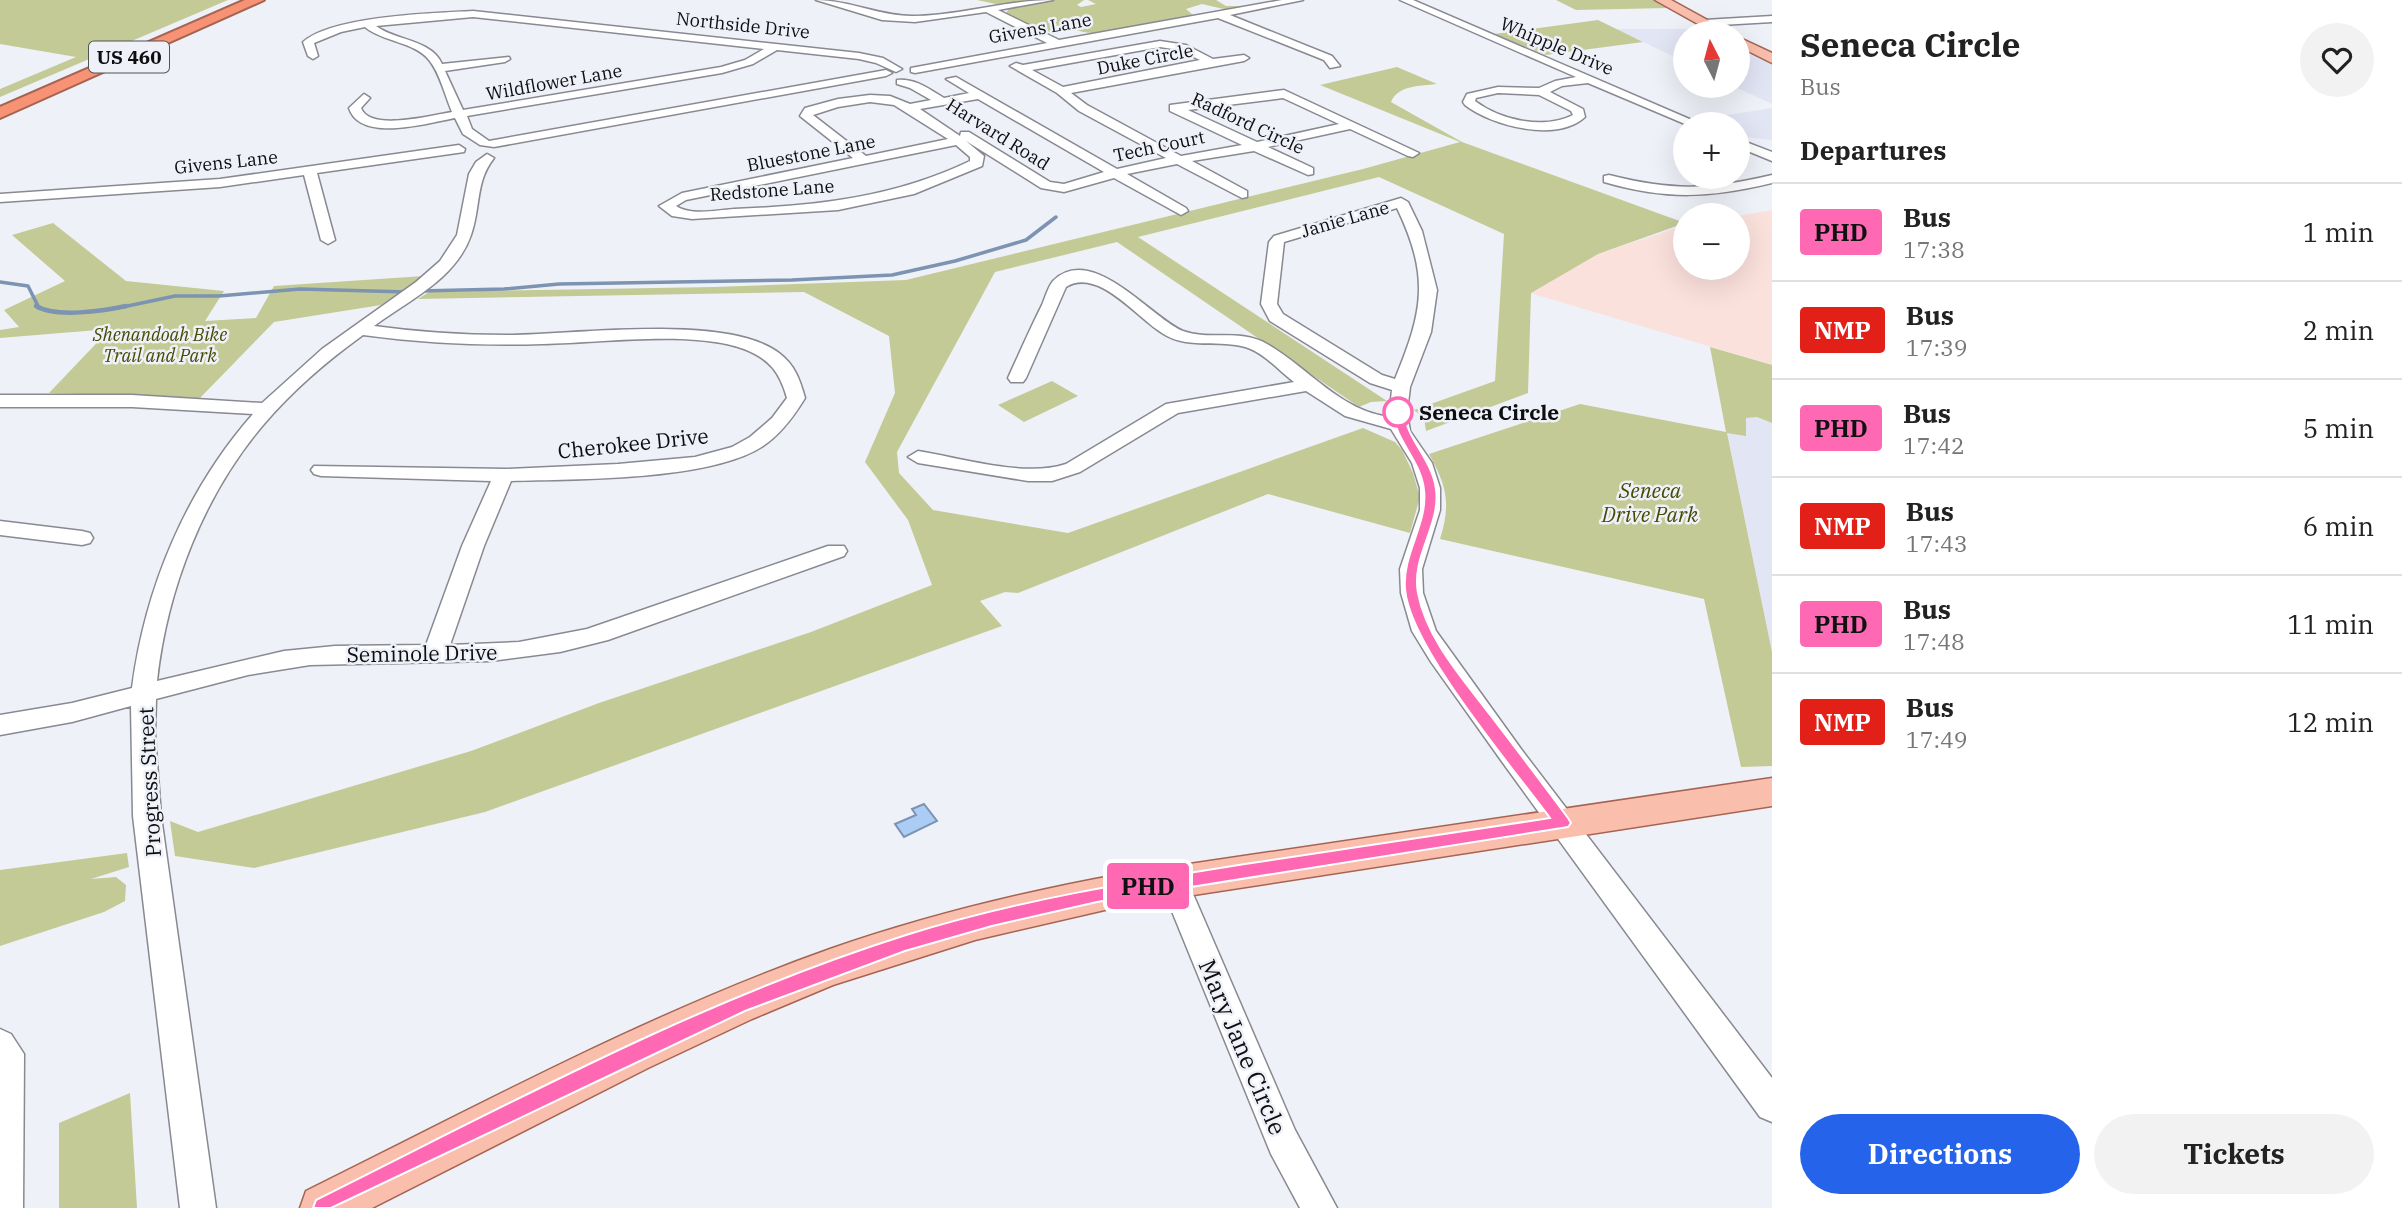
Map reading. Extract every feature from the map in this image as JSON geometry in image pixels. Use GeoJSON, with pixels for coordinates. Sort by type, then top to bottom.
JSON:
{"type":"FeatureCollection","features":[{"type":"Feature","properties":{"kind":"highway","name":"US 460"},"geometry":{"type":"LineString","coordinates":[[0,102],[236,0]]}},
{"type":"Feature","properties":{"kind":"highway","name":"US 460"},"geometry":{"type":"LineString","coordinates":[[0,113],[257,0]]}},
{"type":"Feature","properties":{"kind":"main road"},"geometry":{"type":"LineString","coordinates":[[1661,0],[1700,21]]}},
{"type":"Feature","properties":{"kind":"main road"},"geometry":{"type":"LineString","coordinates":[[1750,47],[1772,59]]}},
{"type":"Feature","properties":{"kind":"main road"},"geometry":{"type":"LineString","coordinates":[[323,1208],[574,1082],[740,1004],[869,956],[963,926],[1097,895],[1174,882],[1772,792]]}},
{"type":"Feature","properties":{"kind":"street"},"geometry":{"type":"LineString","coordinates":[[821,0],[882,17],[907,19],[1048,0]]}},
{"type":"Feature","properties":{"kind":"street"},"geometry":{"type":"LineString","coordinates":[[969,0],[1058,44]]}},
{"type":"Feature","properties":{"kind":"street","name":"Givens Lane"},"geometry":{"type":"LineString","coordinates":[[893,76],[920,74],[954,62],[1298,0]]}},
{"type":"Feature","properties":{"kind":"street","name":"Whipple Drive"},"geometry":{"type":"LineString","coordinates":[[1405,0],[1673,115]]}},
{"type":"Feature","properties":{"kind":"street","name":"Northside Drive"},"geometry":{"type":"LineString","coordinates":[[313,57],[307,46],[315,37],[369,26],[473,15],[871,58],[893,76],[929,92]]}},
{"type":"Feature","properties":{"kind":"street"},"geometry":{"type":"LineString","coordinates":[[1219,15],[1328,58],[1335,66]]}},
{"type":"Feature","properties":{"kind":"street"},"geometry":{"type":"LineString","coordinates":[[1741,21],[1772,19]]}},
{"type":"Feature","properties":{"kind":"street"},"geometry":{"type":"LineString","coordinates":[[1759,20],[1772,25]]}},
{"type":"Feature","properties":{"kind":"street"},"geometry":{"type":"LineString","coordinates":[[369,26],[385,36],[430,53],[440,68],[458,116],[467,131],[493,145]]}},
{"type":"Feature","properties":{"kind":"street","name":"Duke Circle"},"geometry":{"type":"LineString","coordinates":[[1021,69],[1166,44],[1188,49],[1206,58],[1207,63],[1061,91]]}},
{"type":"Feature","properties":{"kind":"street","name":"Wildflower Lane"},"geometry":{"type":"LineString","coordinates":[[364,98],[357,104],[355,112],[361,119],[398,124],[722,70],[749,62],[775,47]]}},
{"type":"Feature","properties":{"kind":"street"},"geometry":{"type":"LineString","coordinates":[[997,55],[1061,91],[1083,108],[1242,194]]}},
{"type":"Feature","properties":{"kind":"street"},"geometry":{"type":"LineString","coordinates":[[1207,63],[1244,58]]}},
{"type":"Feature","properties":{"kind":"street"},"geometry":{"type":"LineString","coordinates":[[440,68],[505,59]]}},
{"type":"Feature","properties":{"kind":"street"},"geometry":{"type":"LineString","coordinates":[[920,74],[929,92],[943,102]]}},
{"type":"Feature","properties":{"kind":"street"},"geometry":{"type":"LineString","coordinates":[[462,152],[542,134],[846,81],[893,76]]}},
{"type":"Feature","properties":{"kind":"street"},"geometry":{"type":"LineString","coordinates":[[952,79],[1181,211]]}},
{"type":"Feature","properties":{"kind":"street"},"geometry":{"type":"LineString","coordinates":[[1541,92],[1571,105],[1577,109],[1579,117],[1557,123],[1521,124],[1493,117],[1469,102],[1471,96],[1491,91],[1541,92],[1559,83],[1589,79]]}},
{"type":"Feature","properties":{"kind":"street","name":"Radford Circle"},"geometry":{"type":"LineString","coordinates":[[1308,171],[1174,108],[1284,94],[1413,153]]}},
{"type":"Feature","properties":{"kind":"street"},"geometry":{"type":"LineString","coordinates":[[907,108],[979,95]]}},
{"type":"Feature","properties":{"kind":"street"},"geometry":{"type":"LineString","coordinates":[[864,161],[806,116],[809,111],[832,104],[890,100],[958,141],[976,156],[977,163],[1010,163]]}},
{"type":"Feature","properties":{"kind":"street","name":"Harvard Road"},"geometry":{"type":"LineString","coordinates":[[922,106],[1046,185],[1057,188]]}},
{"type":"Feature","properties":{"kind":"street","name":"Tech Court"},"geometry":{"type":"LineString","coordinates":[[1057,188],[1114,172],[1253,147],[1351,125]]}},
{"type":"Feature","properties":{"kind":"street","name":"Progress Street"},"geometry":{"type":"LineString","coordinates":[[467,131],[462,152],[474,181]]}},
{"type":"Feature","properties":{"kind":"street","name":"Bluestone Lane"},"geometry":{"type":"LineString","coordinates":[[671,202],[746,183],[958,141]]}},
{"type":"Feature","properties":{"kind":"street"},"geometry":{"type":"LineString","coordinates":[[462,152],[487,158],[493,145]]}},
{"type":"Feature","properties":{"kind":"street"},"geometry":{"type":"LineString","coordinates":[[1750,148],[1772,157]]}},
{"type":"Feature","properties":{"kind":"street","name":"Givens Lane"},"geometry":{"type":"LineString","coordinates":[[0,195],[179,187],[462,152]]}},
{"type":"Feature","properties":{"kind":"street","name":"Progress Street"},"geometry":{"type":"LineString","coordinates":[[198,1208],[179,1083],[152,856],[142,737],[145,695],[157,614],[178,554],[204,499],[231,456],[268,409],[325,356],[425,283],[446,264],[459,247],[468,225],[474,181],[483,160],[487,158]]}},
{"type":"Feature","properties":{"kind":"street","name":"Redstone Lane"},"geometry":{"type":"LineString","coordinates":[[671,202],[666,206],[670,210],[692,215],[816,210],[908,192],[977,163]]}},
{"type":"Feature","properties":{"kind":"street"},"geometry":{"type":"LineString","coordinates":[[310,172],[328,240]]}},
{"type":"Feature","properties":{"kind":"street"},"geometry":{"type":"LineString","coordinates":[[1609,179],[1652,191],[1690,194],[1772,179]]}},
{"type":"Feature","properties":{"kind":"street","name":"Janie Lane"},"geometry":{"type":"LineString","coordinates":[[1398,424],[1401,387],[1423,332],[1429,290],[1415,231],[1401,202],[1279,239],[1276,242],[1269,304],[1276,317],[1376,379],[1401,387]]}},
{"type":"Feature","properties":{"kind":"street"},"geometry":{"type":"LineString","coordinates":[[1017,378],[1059,284],[1069,277],[1085,276],[1100,280],[1178,335],[1237,339],[1260,347],[1356,416],[1398,424],[1422,463],[1430,488],[1430,510],[1414,556],[1411,581],[1424,631],[1455,679],[1772,1105]]}},
{"type":"Feature","properties":{"kind":"street","name":"Cherokee Drive"},"geometry":{"type":"LineString","coordinates":[[321,470],[503,477],[638,468],[707,460],[738,451],[763,438],[785,417],[796,398],[794,381],[783,365],[765,352],[737,342],[711,337],[676,335],[470,340],[359,329]]}},
{"type":"Feature","properties":{"kind":"street"},"geometry":{"type":"LineString","coordinates":[[918,457],[1028,475],[1052,475],[1073,468],[1174,408],[1310,385]]}},
{"type":"Feature","properties":{"kind":"street"},"geometry":{"type":"LineString","coordinates":[[0,401],[132,401],[268,409]]}},
{"type":"Feature","properties":{"kind":"street"},"geometry":{"type":"LineString","coordinates":[[435,653],[473,546],[503,477]]}},
{"type":"Feature","properties":{"kind":"street"},"geometry":{"type":"LineString","coordinates":[[0,528],[82,538]]}},
{"type":"Feature","properties":{"kind":"street","name":"Seminole Drive"},"geometry":{"type":"LineString","coordinates":[[0,725],[42,720],[232,670],[285,659],[506,652],[585,639],[836,551]]}},
{"type":"Feature","properties":{"kind":"street","name":"Mary Jane Circle"},"geometry":{"type":"LineString","coordinates":[[1174,882],[1283,1142],[1319,1208]]}},
{"type":"Feature","properties":{"kind":"street"},"geometry":{"type":"LineString","coordinates":[[0,1045],[8,1054],[5,1208]]}},
{"type":"Feature","properties":{"kind":"shaded area"},"geometry":{"type":"Polygon","coordinates":[[[1616,29],[1673,29],[1673,56],[1616,29]]]}},
{"type":"Feature","properties":{"kind":"shaded area"},"geometry":{"type":"Polygon","coordinates":[[[1750,52],[1772,64],[1772,104],[1750,94],[1750,52]]]}},
{"type":"Feature","properties":{"kind":"shaded area"},"geometry":{"type":"Polygon","coordinates":[[[1772,108],[1772,140],[1750,137],[1750,112],[1747,112],[1772,108]]]}},
{"type":"Feature","properties":{"kind":"shaded area"},"geometry":{"type":"Polygon","coordinates":[[[1772,210],[1772,365],[1530,293],[1531,233],[1598,254],[1673,229],[1673,280],[1750,280],[1750,214],[1772,210]]]}},
{"type":"Feature","properties":{"kind":"shaded area"},"geometry":{"type":"Polygon","coordinates":[[[1757,417],[1772,423],[1772,652],[1727,432],[1745,435],[1746,418],[1757,417]]]}},
{"type":"Feature","properties":{"kind":"green space"},"geometry":{"type":"Polygon","coordinates":[[[0,0],[228,0],[0,97],[0,89],[76,57],[0,44],[0,0]]]}},
{"type":"Feature","properties":{"kind":"green space"},"geometry":{"type":"Polygon","coordinates":[[[977,0],[1084,0],[1077,5],[1081,7],[1096,4],[1088,0],[1216,0],[1226,6],[1250,6],[1228,10],[1202,4],[1186,9],[1193,15],[1187,18],[1128,30],[1093,33],[1061,27],[1050,28],[1053,32],[1040,31],[1006,13],[1010,7],[977,0]]]}},
{"type":"Feature","properties":{"kind":"green space"},"geometry":{"type":"Polygon","coordinates":[[[1556,0],[1654,0],[1668,8],[1576,10],[1556,0]]]}},
{"type":"Feature","properties":{"kind":"green space"},"geometry":{"type":"Polygon","coordinates":[[[1598,20],[1643,42],[1545,55],[1494,34],[1598,20]]]}},
{"type":"Feature","properties":{"kind":"green space"},"geometry":{"type":"Polygon","coordinates":[[[1397,67],[1437,84],[1404,89],[1394,96],[1391,102],[1462,142],[1673,219],[1673,227],[1598,254],[1531,293],[1528,393],[1426,431],[1424,418],[1414,410],[1495,381],[1504,234],[1379,177],[1138,237],[1387,401],[1371,402],[1359,407],[1117,242],[995,272],[897,452],[899,473],[933,510],[1068,533],[1363,428],[1395,442],[1413,473],[1420,497],[1410,533],[1268,494],[1018,593],[1005,592],[980,601],[1002,626],[485,812],[254,868],[175,856],[170,821],[198,832],[471,751],[599,703],[811,632],[932,585],[908,520],[865,462],[895,393],[889,336],[804,292],[418,299],[429,292],[714,287],[906,280],[1363,169],[1460,142],[1320,85],[1397,67]]]}},
{"type":"Feature","properties":{"kind":"green space","name":"Shenandoah Bike Trail and Park"},"geometry":{"type":"Polygon","coordinates":[[[53,223],[126,281],[224,291],[205,321],[256,318],[274,286],[424,276],[381,305],[274,322],[200,398],[49,393],[110,329],[0,338],[0,330],[19,327],[4,310],[65,281],[12,235],[53,223]]]}},
{"type":"Feature","properties":{"kind":"green space","name":"Seneca Drive Park"},"geometry":{"type":"Polygon","coordinates":[[[1710,347],[1772,365],[1772,423],[1757,417],[1746,418],[1746,436],[1727,433],[1772,652],[1772,766],[1741,767],[1704,599],[1440,539],[1445,515],[1445,495],[1440,476],[1429,454],[1580,404],[1726,432],[1710,347]]]}},
{"type":"Feature","properties":{"kind":"green space"},"geometry":{"type":"Polygon","coordinates":[[[1052,381],[1078,396],[1024,422],[998,405],[1052,381]]]}},
{"type":"Feature","properties":{"kind":"green space"},"geometry":{"type":"Polygon","coordinates":[[[127,853],[129,867],[91,879],[116,877],[126,885],[125,901],[104,912],[0,946],[0,870],[127,853]]]}},
{"type":"Feature","properties":{"kind":"green space"},"geometry":{"type":"Polygon","coordinates":[[[130,1093],[137,1208],[59,1208],[59,1123],[130,1093]]]}},
{"type":"Feature","properties":{"kind":"water"},"geometry":{"type":"Polygon","coordinates":[[[924,804],[937,821],[904,837],[895,824],[916,815],[912,809],[924,804]]]}},
{"type":"Feature","properties":{"kind":"waterway"},"geometry":{"type":"LineString","coordinates":[[420,291],[504,289],[559,284],[792,280],[892,275],[955,261],[1026,240],[1056,217]]}},
{"type":"Feature","properties":{"kind":"waterway"},"geometry":{"type":"LineString","coordinates":[[0,282],[28,286],[39,307]]}},
{"type":"Feature","properties":{"kind":"waterway"},"geometry":{"type":"LineString","coordinates":[[118,308],[175,296],[219,296],[300,289],[407,292]]}},
{"type":"Feature","properties":{"kind":"waterway"},"geometry":{"type":"LineString","coordinates":[[39,307],[67,313],[126,306]]}},
{"type":"Feature","properties":{"kind":"bus line","name":"PHD"},"geometry":{"type":"LineString","coordinates":[[324,1208],[675,1033],[740,1004],[905,943],[1019,911],[1097,895],[1563,823],[1455,679],[1419,619],[1412,593],[1411,569],[1430,510],[1430,488],[1422,463],[1401,431],[1398,412]]}},
{"type":"Feature","properties":{"kind":"place","name":"Seneca Circle"},"geometry":{"type":"Point","coordinates":[1398,412]}}]}
